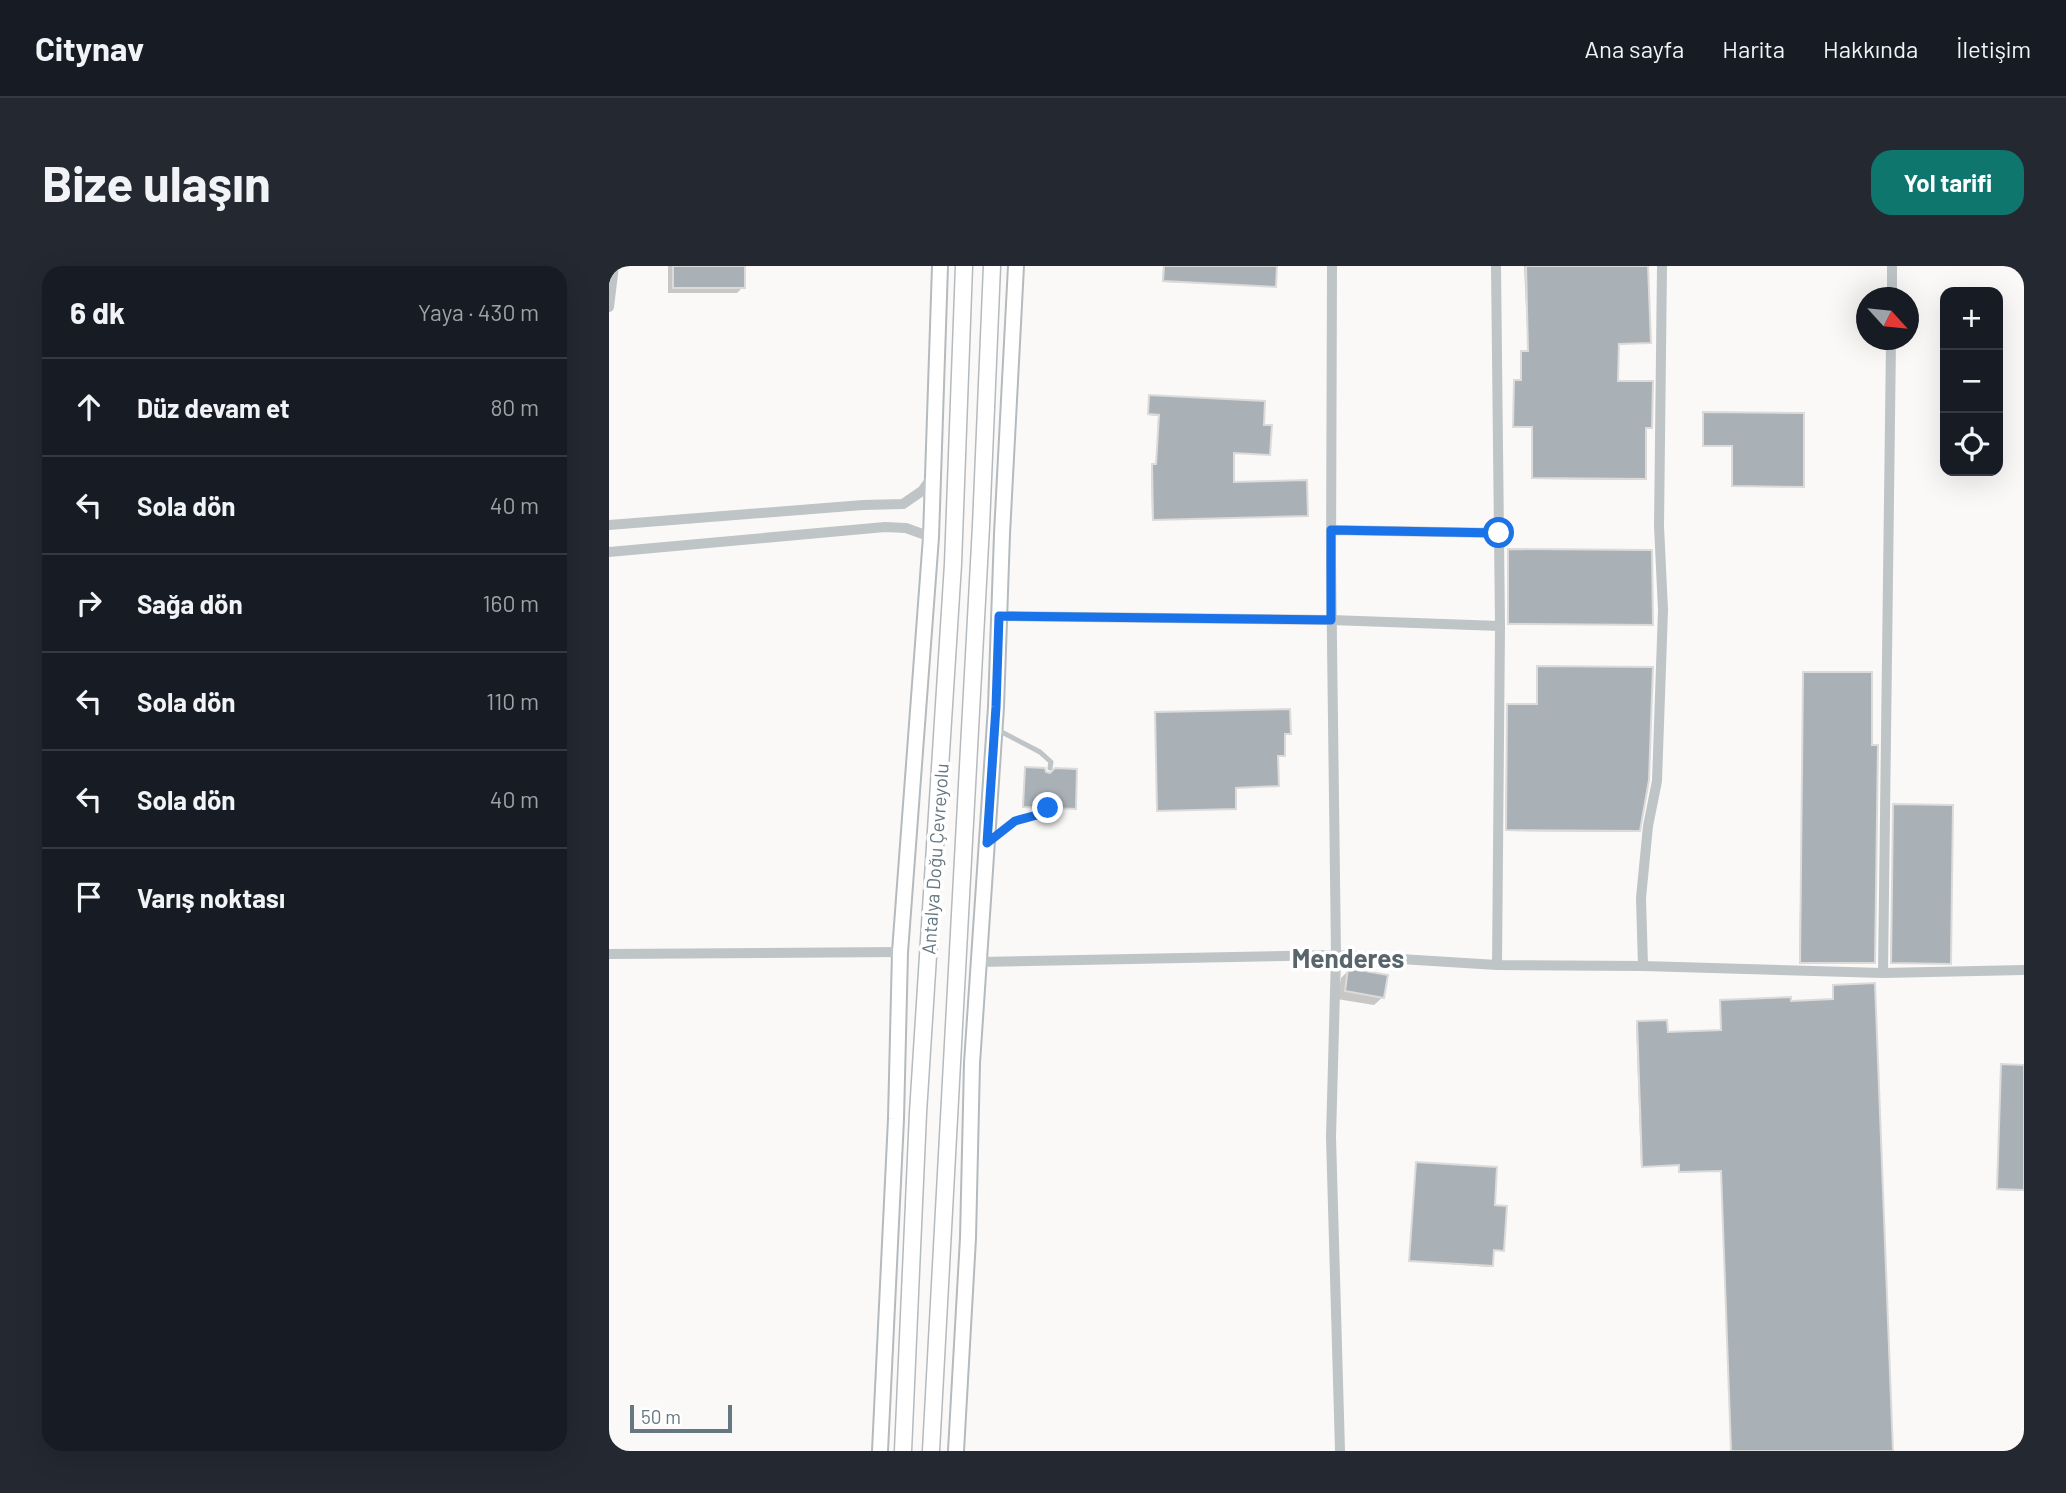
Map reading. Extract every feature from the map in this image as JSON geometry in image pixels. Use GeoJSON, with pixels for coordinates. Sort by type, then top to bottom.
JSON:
{"type":"FeatureCollection","features":[{"type":"Feature","properties":{"kind":"main road","name":"Antalya Doğu Çevreyolu"},"geometry":{"type":"LineString","coordinates":[[902,1451],[918,1113],[953,564],[964,266]]}},
{"type":"Feature","properties":{"kind":"main road","name":"Antalya Doğu Çevreyolu"},"geometry":{"type":"LineString","coordinates":[[931,1451],[992,266]]}},
{"type":"Feature","properties":{"kind":"street"},"geometry":{"type":"LineString","coordinates":[[609,307],[614,266]]}},
{"type":"Feature","properties":{"kind":"street"},"geometry":{"type":"LineString","coordinates":[[880,1451],[896,1119],[899,952],[931,537],[940,266]]}},
{"type":"Feature","properties":{"kind":"street"},"geometry":{"type":"LineString","coordinates":[[955,1451],[968,1238],[972,1063],[995,728],[1016,266]]}},
{"type":"Feature","properties":{"kind":"street"},"geometry":{"type":"LineString","coordinates":[[1332,266],[1331,620],[1336,956],[1331,1137],[1340,1451]]}},
{"type":"Feature","properties":{"kind":"street"},"geometry":{"type":"LineString","coordinates":[[1496,266],[1500,626],[1497,965]]}},
{"type":"Feature","properties":{"kind":"street"},"geometry":{"type":"LineString","coordinates":[[1643,966],[1641,898],[1657,781],[1663,610],[1659,526],[1661,266]]}},
{"type":"Feature","properties":{"kind":"street"},"geometry":{"type":"LineString","coordinates":[[1892,266],[1892,287]]}},
{"type":"Feature","properties":{"kind":"street"},"geometry":{"type":"LineString","coordinates":[[1883,973],[1891,350]]}},
{"type":"Feature","properties":{"kind":"street"},"geometry":{"type":"LineString","coordinates":[[609,525],[903,504],[922,491],[933,476]]}},
{"type":"Feature","properties":{"kind":"street"},"geometry":{"type":"LineString","coordinates":[[609,552],[885,527],[907,528],[931,537]]}},
{"type":"Feature","properties":{"kind":"street"},"geometry":{"type":"LineString","coordinates":[[1331,530],[1499,533]]}},
{"type":"Feature","properties":{"kind":"street"},"geometry":{"type":"LineString","coordinates":[[999,616],[1331,620],[1500,626]]}},
{"type":"Feature","properties":{"kind":"street"},"geometry":{"type":"LineString","coordinates":[[609,954],[899,952]]}},
{"type":"Feature","properties":{"kind":"street"},"geometry":{"type":"LineString","coordinates":[[979,962],[1336,956],[1497,965],[1883,973],[2024,970]]}},
{"type":"Feature","properties":{"kind":"lane"},"geometry":{"type":"LineString","coordinates":[[995,728],[1041,752],[1051,762],[1050,768]]}},
{"type":"Feature","properties":{"kind":"lane"},"geometry":{"type":"LineString","coordinates":[[987,843],[1015,821],[1048,812],[1048,808]]}},
{"type":"Feature","properties":{"kind":"building"},"geometry":{"type":"Polygon","coordinates":[[[673,266],[745,266],[745,288],[673,288],[673,266]]]}},
{"type":"Feature","properties":{"kind":"building"},"geometry":{"type":"Polygon","coordinates":[[[1164,266],[1277,266],[1276,287],[1163,281],[1164,266]]]}},
{"type":"Feature","properties":{"kind":"building"},"geometry":{"type":"Polygon","coordinates":[[[1526,266],[1648,266],[1651,343],[1619,344],[1618,381],[1653,381],[1652,428],[1646,428],[1646,479],[1532,478],[1532,427],[1513,427],[1514,380],[1521,380],[1521,351],[1528,351],[1526,266]]]}},
{"type":"Feature","properties":{"kind":"building"},"geometry":{"type":"Polygon","coordinates":[[[1149,395],[1265,401],[1264,425],[1272,425],[1270,455],[1234,453],[1234,482],[1307,480],[1308,516],[1153,520],[1152,464],[1156,464],[1159,415],[1148,414],[1149,395]]]}},
{"type":"Feature","properties":{"kind":"building"},"geometry":{"type":"Polygon","coordinates":[[[1703,412],[1804,413],[1804,487],[1732,486],[1732,446],[1703,446],[1703,412]]]}},
{"type":"Feature","properties":{"kind":"building"},"geometry":{"type":"Polygon","coordinates":[[[1508,549],[1652,550],[1653,625],[1508,624],[1508,549]]]}},
{"type":"Feature","properties":{"kind":"building"},"geometry":{"type":"Polygon","coordinates":[[[1537,666],[1653,667],[1649,780],[1640,831],[1506,830],[1507,704],[1537,704],[1537,666]]]}},
{"type":"Feature","properties":{"kind":"building"},"geometry":{"type":"Polygon","coordinates":[[[1803,672],[1872,672],[1872,745],[1878,745],[1875,963],[1800,963],[1803,672]]]}},
{"type":"Feature","properties":{"kind":"building"},"geometry":{"type":"Polygon","coordinates":[[[1290,709],[1291,734],[1285,734],[1285,756],[1278,756],[1279,786],[1236,788],[1236,809],[1157,811],[1155,712],[1290,709]]]}},
{"type":"Feature","properties":{"kind":"building"},"geometry":{"type":"Polygon","coordinates":[[[1025,767],[1045,768],[1046,772],[1050,773],[1055,768],[1077,769],[1076,809],[1053,808],[1049,803],[1043,808],[1023,807],[1025,767]]]}},
{"type":"Feature","properties":{"kind":"building"},"geometry":{"type":"Polygon","coordinates":[[[1893,804],[1953,805],[1951,964],[1891,963],[1893,804]]]}},
{"type":"Feature","properties":{"kind":"building"},"geometry":{"type":"Polygon","coordinates":[[[1348,968],[1388,975],[1384,998],[1345,991],[1348,968]]]}},
{"type":"Feature","properties":{"kind":"building"},"geometry":{"type":"Polygon","coordinates":[[[1875,983],[1893,1451],[1731,1451],[1721,1171],[1679,1172],[1679,1165],[1642,1167],[1637,1021],[1667,1020],[1668,1032],[1721,1030],[1720,1000],[1791,997],[1791,1001],[1833,999],[1833,985],[1875,983]]]}},
{"type":"Feature","properties":{"kind":"building"},"geometry":{"type":"Polygon","coordinates":[[[2001,1064],[2024,1065],[2024,1190],[1997,1189],[2001,1064]]]}},
{"type":"Feature","properties":{"kind":"building"},"geometry":{"type":"Polygon","coordinates":[[[1416,1162],[1497,1167],[1495,1205],[1507,1206],[1504,1251],[1494,1250],[1493,1266],[1409,1261],[1416,1162]]]}},
{"type":"Feature","properties":{"kind":"district","name":"Menderes"},"geometry":{"type":"Point","coordinates":[1348,959]}},
{"type":"Feature","properties":{"kind":"route"},"geometry":{"type":"LineString","coordinates":[[1048,808],[1048,812],[1015,821],[987,843],[999,616],[1331,620],[1331,530],[1499,533]]}}]}
